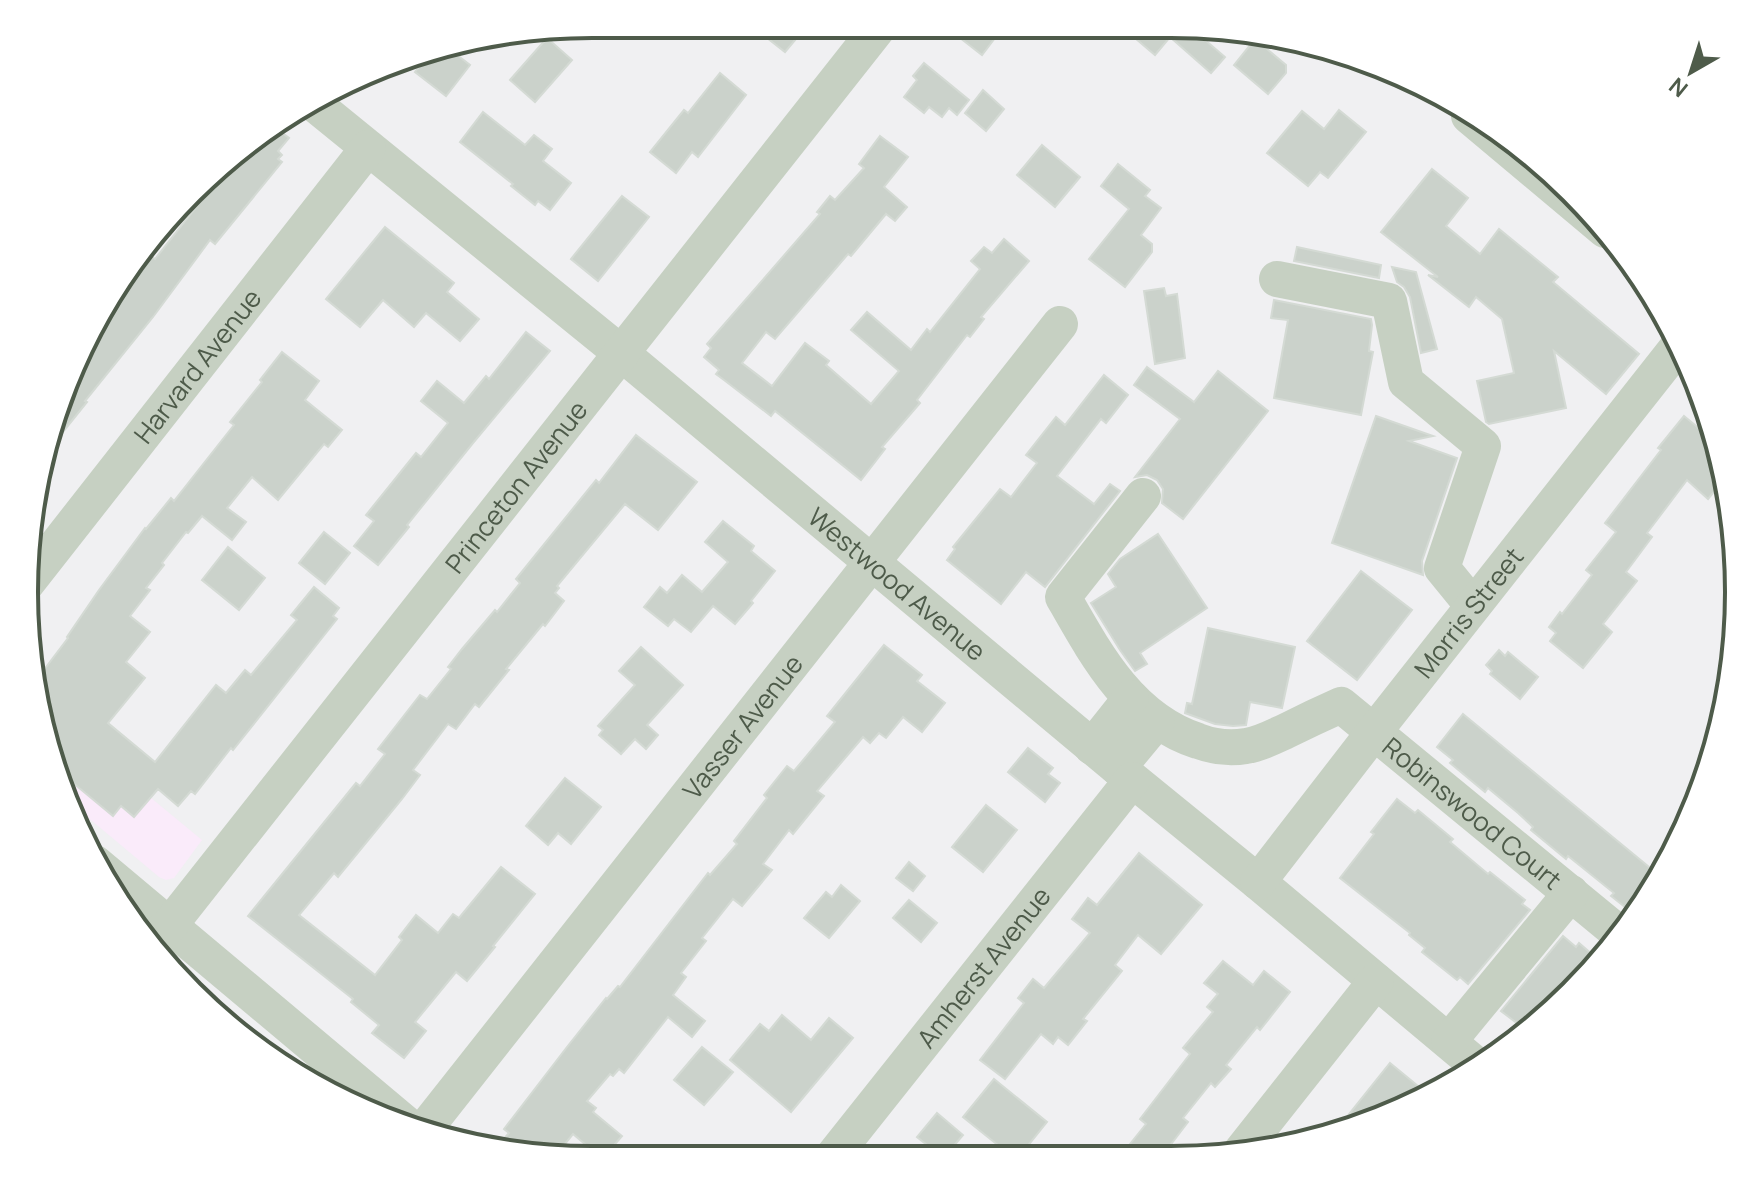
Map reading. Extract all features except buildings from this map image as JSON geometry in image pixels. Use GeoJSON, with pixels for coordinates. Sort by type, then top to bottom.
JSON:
{"type":"FeatureCollection","features":[{"type":"Feature","properties":{"kind":"street","name":"Princeton Avenue"},"geometry":{"type":"LineString","coordinates":[[159,934],[870,38]]}},
{"type":"Feature","properties":{"kind":"street","name":"Westwood Avenue"},"geometry":{"type":"LineString","coordinates":[[321,109],[621,353],[1469,1059]]}},
{"type":"Feature","properties":{"kind":"street","name":"Harvard Avenue"},"geometry":{"type":"LineString","coordinates":[[39,568],[368,148]]}},
{"type":"Feature","properties":{"kind":"street"},"geometry":{"type":"LineString","coordinates":[[1277,279],[1389,301],[1406,382],[1483,446],[1442,568],[1473,606]]}},
{"type":"Feature","properties":{"kind":"street","name":"Vasser Avenue"},"geometry":{"type":"LineString","coordinates":[[431,1122],[1060,324]]}},
{"type":"Feature","properties":{"kind":"street","name":"Morris Street"},"geometry":{"type":"LineString","coordinates":[[1258,882],[1672,355]]}},
{"type":"Feature","properties":{"kind":"street"},"geometry":{"type":"LineString","coordinates":[[1143,496],[1063,597],[1098,659],[1144,710]]}},
{"type":"Feature","properties":{"kind":"street","name":"Robinswood Court"},"geometry":{"type":"LineString","coordinates":[[1144,710],[1190,739],[1234,748],[1259,743],[1341,705],[1612,928]]}},
{"type":"Feature","properties":{"kind":"street","name":"Amherst Avenue"},"geometry":{"type":"LineString","coordinates":[[840,1146],[1114,765],[1144,710]]}},
{"type":"Feature","properties":{"kind":"street","name":"Robinswood Court"},"geometry":{"type":"LineString","coordinates":[[1449,1041],[1571,893]]}},
{"type":"Feature","properties":{"kind":"street"},"geometry":{"type":"LineString","coordinates":[[142,915],[159,934],[381,1104]]}},
{"type":"Feature","properties":{"kind":"street"},"geometry":{"type":"LineString","coordinates":[[1250,1140],[1376,981]]}},
{"type":"Feature","properties":{"kind":"shaded area"},"geometry":{"type":"Polygon","coordinates":[[[99,755],[202,840],[174,878],[166,880],[85,815],[74,787],[99,755]]]}}]}
